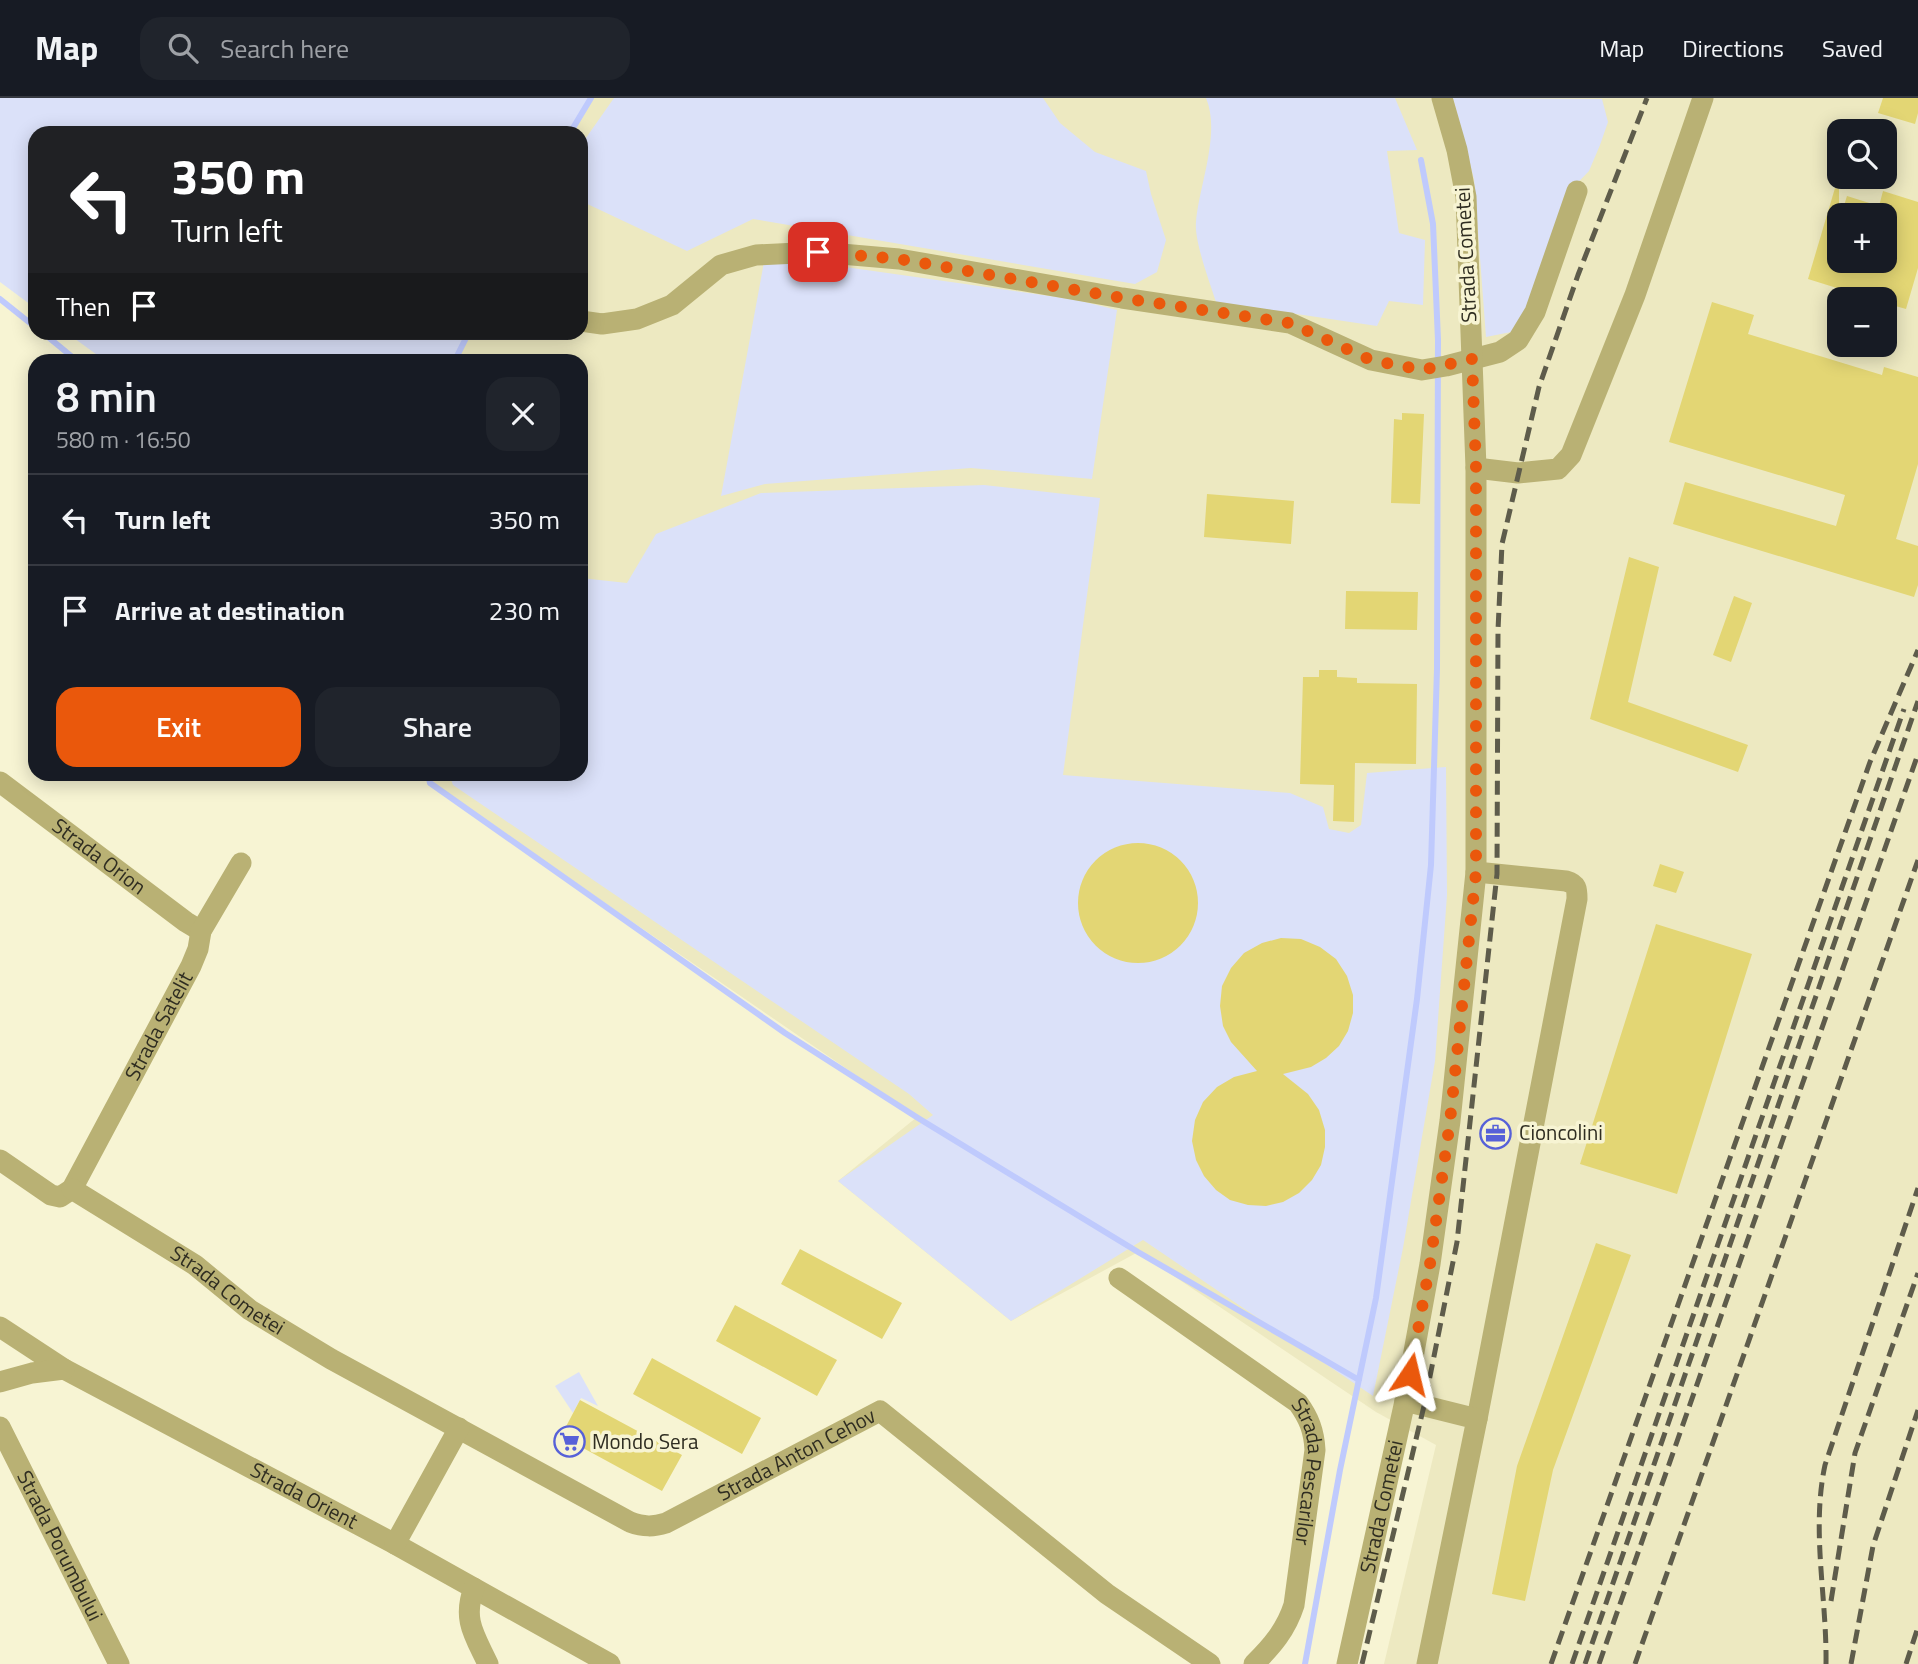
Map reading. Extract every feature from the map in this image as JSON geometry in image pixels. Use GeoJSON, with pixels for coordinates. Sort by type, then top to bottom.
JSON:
{"type":"FeatureCollection","features":[{"type":"Feature","properties":{"kind":"street","name":"Strada Cometei"},"geometry":{"type":"LineString","coordinates":[[1347,1664],[1405,1401],[1430,1264],[1450,1121],[1476,872],[1476,468],[1466,197],[1457,150],[1441,98]]}},
{"type":"Feature","properties":{"kind":"street"},"geometry":{"type":"LineString","coordinates":[[1476,468],[1518,473],[1558,469],[1572,455],[1635,295],[1703,98]]}},
{"type":"Feature","properties":{"kind":"street"},"geometry":{"type":"LineString","coordinates":[[588,322],[602,324],[637,319],[672,305],[721,265],[756,255],[818,252],[899,259],[1122,298],[1290,323],[1371,360],[1422,370],[1500,352],[1518,340],[1535,312],[1577,191]]}},
{"type":"Feature","properties":{"kind":"street","name":"Strada Orion"},"geometry":{"type":"LineString","coordinates":[[0,782],[201,931]]}},
{"type":"Feature","properties":{"kind":"street","name":"Strada Satelit"},"geometry":{"type":"LineString","coordinates":[[72,1189],[191,966],[201,931],[241,863]]}},
{"type":"Feature","properties":{"kind":"street"},"geometry":{"type":"LineString","coordinates":[[1427,1664],[1577,899],[1577,888],[1566,881],[1476,872]]}},
{"type":"Feature","properties":{"kind":"street"},"geometry":{"type":"LineString","coordinates":[[0,1160],[51,1195],[67,1195],[72,1189]]}},
{"type":"Feature","properties":{"kind":"street","name":"Strada Cometei"},"geometry":{"type":"LineString","coordinates":[[72,1189],[195,1265],[250,1310],[331,1359],[459,1428]]}},
{"type":"Feature","properties":{"kind":"street","name":"Strada Pescarilor"},"geometry":{"type":"LineString","coordinates":[[1119,1278],[1298,1403],[1314,1432],[1315,1450],[1294,1605],[1282,1634],[1254,1664]]}},
{"type":"Feature","properties":{"kind":"street","name":"Strada Orient"},"geometry":{"type":"LineString","coordinates":[[0,1327],[64,1369],[395,1544],[610,1664]]}},
{"type":"Feature","properties":{"kind":"street"},"geometry":{"type":"LineString","coordinates":[[0,1382],[32,1373],[64,1369]]}},
{"type":"Feature","properties":{"kind":"street"},"geometry":{"type":"LineString","coordinates":[[1405,1401],[1477,1419]]}},
{"type":"Feature","properties":{"kind":"street","name":"Strada Anton Cehov"},"geometry":{"type":"LineString","coordinates":[[459,1428],[630,1522],[654,1527],[880,1411],[1107,1594],[1210,1664]]}},
{"type":"Feature","properties":{"kind":"street","name":"Strada Porumbului"},"geometry":{"type":"LineString","coordinates":[[0,1427],[120,1664]]}},
{"type":"Feature","properties":{"kind":"street"},"geometry":{"type":"LineString","coordinates":[[395,1544],[459,1428]]}},
{"type":"Feature","properties":{"kind":"street"},"geometry":{"type":"LineString","coordinates":[[474,1588],[468,1617],[488,1664]]}},
{"type":"Feature","properties":{"kind":"shaded area"},"geometry":{"type":"Polygon","coordinates":[[[0,98],[591,98],[574,126],[28,126],[28,303],[0,282],[0,98]]]}},
{"type":"Feature","properties":{"kind":"shaded area"},"geometry":{"type":"Polygon","coordinates":[[[591,98],[1918,98],[1918,1664],[1384,1664],[1436,1445],[1376,1412],[1138,1252],[1011,1321],[838,1181],[917,1117],[430,783],[588,781],[588,354],[458,354],[465,340],[588,340],[588,126],[574,126],[591,98]]]}},
{"type":"Feature","properties":{"kind":"shaded area"},"geometry":{"type":"Polygon","coordinates":[[[614,98],[1043,98],[1060,123],[1095,152],[1146,171],[1166,240],[1157,272],[1135,284],[753,219],[687,251],[588,204],[588,135],[614,98]]]}},
{"type":"Feature","properties":{"kind":"shaded area"},"geometry":{"type":"Polygon","coordinates":[[[1206,98],[1395,98],[1417,150],[1387,151],[1399,233],[1425,240],[1423,305],[1389,301],[1377,326],[1216,302],[1196,230],[1210,143],[1210,112],[1206,98]]]}},
{"type":"Feature","properties":{"kind":"shaded area"},"geometry":{"type":"Polygon","coordinates":[[[1453,98],[1602,99],[1608,122],[1600,145],[1589,171],[1564,197],[1530,310],[1516,331],[1486,337],[1474,179],[1453,98]]]}},
{"type":"Feature","properties":{"kind":"shaded area"},"geometry":{"type":"Polygon","coordinates":[[[764,262],[817,263],[1077,300],[1117,310],[1092,479],[971,468],[765,484],[721,496],[764,262]]]}},
{"type":"Feature","properties":{"kind":"shaded area"},"geometry":{"type":"Polygon","coordinates":[[[77,340],[465,340],[458,354],[96,354],[77,340]]]}},
{"type":"Feature","properties":{"kind":"shaded area"},"geometry":{"type":"Polygon","coordinates":[[[984,485],[1100,498],[1063,775],[1290,793],[1323,807],[1329,829],[1349,833],[1361,825],[1367,773],[1446,767],[1447,895],[1435,1061],[1403,1248],[1373,1396],[1143,1240],[1011,1321],[838,1181],[933,1115],[909,1094],[453,785],[452,781],[588,781],[588,579],[627,583],[656,534],[761,493],[984,485]]]}},
{"type":"Feature","properties":{"kind":"shaded area"},"geometry":{"type":"Polygon","coordinates":[[[579,1372],[598,1406],[581,1398],[573,1413],[555,1386],[579,1372]]]}},
{"type":"Feature","properties":{"kind":"building"},"geometry":{"type":"Polygon","coordinates":[[[1883,98],[1918,98],[1915,124],[1878,113],[1883,98]]]}},
{"type":"Feature","properties":{"kind":"building"},"geometry":{"type":"Polygon","coordinates":[[[1835,189],[1839,189],[1839,203],[1831,203],[1835,189]]]}},
{"type":"Feature","properties":{"kind":"building"},"geometry":{"type":"Polygon","coordinates":[[[1883,191],[1918,202],[1918,268],[1906,309],[1897,306],[1897,287],[1834,287],[1808,279],[1827,215],[1827,273],[1897,273],[1897,203],[1880,203],[1883,191]]]}},
{"type":"Feature","properties":{"kind":"building"},"geometry":{"type":"Polygon","coordinates":[[[1847,196],[1869,203],[1845,203],[1847,196]]]}},
{"type":"Feature","properties":{"kind":"building"},"geometry":{"type":"Polygon","coordinates":[[[1712,302],[1754,315],[1748,334],[1882,375],[1884,367],[1918,377],[1918,464],[1896,539],[1918,546],[1918,585],[1914,597],[1673,524],[1685,482],[1836,526],[1845,495],[1669,442],[1712,302]]]}},
{"type":"Feature","properties":{"kind":"building"},"geometry":{"type":"Polygon","coordinates":[[[1402,413],[1424,414],[1420,504],[1391,503],[1394,419],[1402,420],[1402,413]]]}},
{"type":"Feature","properties":{"kind":"building"},"geometry":{"type":"Polygon","coordinates":[[[1207,494],[1294,501],[1291,544],[1204,537],[1207,494]]]}},
{"type":"Feature","properties":{"kind":"building"},"geometry":{"type":"Polygon","coordinates":[[[1629,557],[1659,567],[1628,702],[1748,745],[1738,772],[1590,719],[1629,557]]]}},
{"type":"Feature","properties":{"kind":"building"},"geometry":{"type":"Polygon","coordinates":[[[1346,591],[1418,592],[1417,630],[1345,629],[1346,591]]]}},
{"type":"Feature","properties":{"kind":"building"},"geometry":{"type":"Polygon","coordinates":[[[1734,596],[1752,603],[1731,662],[1713,655],[1734,596]]]}},
{"type":"Feature","properties":{"kind":"building"},"geometry":{"type":"Polygon","coordinates":[[[1319,670],[1337,670],[1337,677],[1357,678],[1357,683],[1417,684],[1416,764],[1355,763],[1354,822],[1333,821],[1334,785],[1300,784],[1303,677],[1319,677],[1319,670]]]}},
{"type":"Feature","properties":{"kind":"building"},"geometry":{"type":"Polygon","coordinates":[[[1138,843],[1161,848],[1180,861],[1193,880],[1198,903],[1193,926],[1180,945],[1161,958],[1138,963],[1115,958],[1096,945],[1083,926],[1078,903],[1083,880],[1096,861],[1115,848],[1138,843]]]}},
{"type":"Feature","properties":{"kind":"building"},"geometry":{"type":"Polygon","coordinates":[[[1660,864],[1684,872],[1676,893],[1653,886],[1660,864]]]}},
{"type":"Feature","properties":{"kind":"building"},"geometry":{"type":"Polygon","coordinates":[[[1656,924],[1752,954],[1677,1194],[1580,1164],[1656,924]]]}},
{"type":"Feature","properties":{"kind":"building"},"geometry":{"type":"Polygon","coordinates":[[[1281,938],[1301,939],[1320,947],[1336,959],[1347,976],[1353,995],[1353,1013],[1348,1031],[1339,1046],[1326,1058],[1311,1067],[1283,1074],[1308,1094],[1319,1110],[1325,1130],[1321,1165],[1312,1180],[1299,1193],[1283,1202],[1266,1206],[1248,1205],[1230,1200],[1216,1190],[1204,1176],[1196,1160],[1192,1141],[1195,1120],[1203,1102],[1217,1087],[1234,1077],[1257,1071],[1231,1042],[1223,1026],[1220,1006],[1222,986],[1231,968],[1244,953],[1262,943],[1281,938]]]}},
{"type":"Feature","properties":{"kind":"building"},"geometry":{"type":"Polygon","coordinates":[[[1596,1243],[1631,1255],[1553,1470],[1525,1601],[1492,1594],[1517,1466],[1596,1243]]]}},
{"type":"Feature","properties":{"kind":"building"},"geometry":{"type":"Polygon","coordinates":[[[800,1249],[902,1303],[882,1339],[781,1284],[800,1249]]]}},
{"type":"Feature","properties":{"kind":"building"},"geometry":{"type":"Polygon","coordinates":[[[735,1305],[837,1360],[817,1396],[716,1341],[735,1305]]]}},
{"type":"Feature","properties":{"kind":"building"},"geometry":{"type":"Polygon","coordinates":[[[652,1358],[761,1418],[742,1454],[633,1394],[652,1358]]]}},
{"type":"Feature","properties":{"kind":"building"},"geometry":{"type":"Polygon","coordinates":[[[580,1400],[682,1455],[662,1491],[561,1436],[580,1400]]]}},
{"type":"Feature","properties":{"kind":"waterway"},"geometry":{"type":"LineString","coordinates":[[574,126],[591,98]]}},
{"type":"Feature","properties":{"kind":"waterway"},"geometry":{"type":"LineString","coordinates":[[1305,1664],[1340,1470],[1376,1298],[1417,999],[1431,865],[1437,669],[1438,340],[1433,224],[1421,160]]}},
{"type":"Feature","properties":{"kind":"waterway"},"geometry":{"type":"LineString","coordinates":[[0,299],[28,321]]}},
{"type":"Feature","properties":{"kind":"waterway"},"geometry":{"type":"LineString","coordinates":[[52,340],[69,354]]}},
{"type":"Feature","properties":{"kind":"waterway"},"geometry":{"type":"LineString","coordinates":[[458,354],[465,340]]}},
{"type":"Feature","properties":{"kind":"waterway"},"geometry":{"type":"LineString","coordinates":[[430,781],[785,1033],[918,1118],[1138,1252],[1359,1380]]}},
{"type":"Feature","properties":{"kind":"railway"},"geometry":{"type":"LineString","coordinates":[[1362,1664],[1424,1406],[1457,1242],[1497,874],[1498,630],[1502,544],[1539,387],[1578,275],[1647,98]]}},
{"type":"Feature","properties":{"kind":"railway"},"geometry":{"type":"LineString","coordinates":[[1551,1664],[1870,762],[1918,650]]}},
{"type":"Feature","properties":{"kind":"railway"},"geometry":{"type":"LineString","coordinates":[[1585,1664],[1918,701]]}},
{"type":"Feature","properties":{"kind":"railway"},"geometry":{"type":"LineString","coordinates":[[1572,1664],[1904,709]]}},
{"type":"Feature","properties":{"kind":"railway"},"geometry":{"type":"LineString","coordinates":[[1599,1664],[1918,754]]}},
{"type":"Feature","properties":{"kind":"railway"},"geometry":{"type":"LineString","coordinates":[[1635,1664],[1918,860]]}},
{"type":"Feature","properties":{"kind":"railway"},"geometry":{"type":"LineString","coordinates":[[1826,1664],[1819,1539],[1825,1465],[1918,1188]]}},
{"type":"Feature","properties":{"kind":"railway"},"geometry":{"type":"LineString","coordinates":[[1831,1601],[1855,1453],[1918,1273]]}},
{"type":"Feature","properties":{"kind":"railway"},"geometry":{"type":"LineString","coordinates":[[1851,1664],[1873,1546],[1918,1410]]}},
{"type":"Feature","properties":{"kind":"railway"},"geometry":{"type":"LineString","coordinates":[[1906,1664],[1918,1627]]}},
{"type":"Feature","properties":{"kind":"place","name":"Cioncolini"},"geometry":{"type":"Point","coordinates":[1496,1133]}},
{"type":"Feature","properties":{"kind":"place","name":"Mondo Sera"},"geometry":{"type":"Point","coordinates":[569,1442]}},
{"type":"Feature","properties":{"kind":"route"},"geometry":{"type":"LineString","coordinates":[[818,252],[899,259],[1122,298],[1290,323],[1371,360],[1422,370],[1472,359],[1476,468],[1476,872],[1450,1121],[1430,1264],[1410,1374]]}}]}
